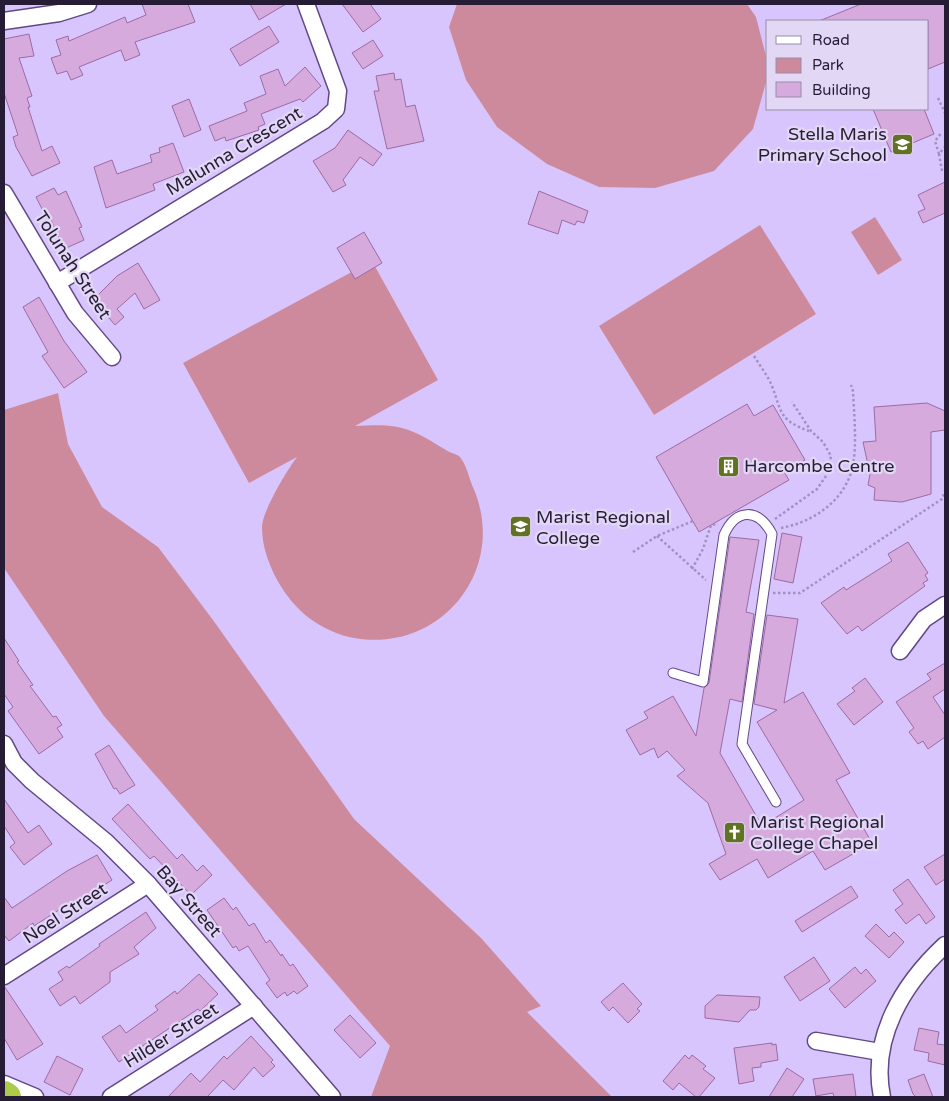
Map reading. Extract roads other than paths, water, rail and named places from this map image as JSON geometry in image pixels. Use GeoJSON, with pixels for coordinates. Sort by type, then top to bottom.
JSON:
{"type":"FeatureCollection","features":[{"type":"Feature","properties":{"kind":"street"},"geometry":{"type":"LineString","coordinates":[[4,21],[59,13],[88,4]]}},
{"type":"Feature","properties":{"kind":"street","name":"Malunna Crescent"},"geometry":{"type":"LineString","coordinates":[[57,283],[323,120],[336,109],[338,91],[306,4]]}},
{"type":"Feature","properties":{"kind":"street","name":"Tolunah Street"},"geometry":{"type":"LineString","coordinates":[[4,193],[75,312],[112,357]]}},
{"type":"Feature","properties":{"kind":"street"},"geometry":{"type":"LineString","coordinates":[[900,651],[924,619],[945,606]]}},
{"type":"Feature","properties":{"kind":"street","name":"Bay Street"},"geometry":{"type":"LineString","coordinates":[[4,744],[14,763],[32,781],[106,842],[148,884],[332,1097]]}},
{"type":"Feature","properties":{"kind":"street","name":"Noel Street"},"geometry":{"type":"LineString","coordinates":[[4,976],[148,884]]}},
{"type":"Feature","properties":{"kind":"street"},"geometry":{"type":"LineString","coordinates":[[882,1097],[880,1052],[906,988],[923,965],[945,945]]}},
{"type":"Feature","properties":{"kind":"street","name":"Hilder Street"},"geometry":{"type":"LineString","coordinates":[[111,1097],[254,1006]]}},
{"type":"Feature","properties":{"kind":"street"},"geometry":{"type":"LineString","coordinates":[[816,1041],[880,1052]]}},
{"type":"Feature","properties":{"kind":"street"},"geometry":{"type":"LineString","coordinates":[[4,1084],[35,1097]]}},
{"type":"Feature","properties":{"kind":"lane"},"geometry":{"type":"LineString","coordinates":[[673,673],[703,682],[724,535],[730,523],[740,516],[754,515],[768,526],[772,534],[742,744],[776,802]]}},
{"type":"Feature","properties":{"kind":"place","name":"Stella Maris Primary School"},"geometry":{"type":"Point","coordinates":[903,144]}},
{"type":"Feature","properties":{"kind":"place","name":"Harcombe Centre"},"geometry":{"type":"Point","coordinates":[728,466]}},
{"type":"Feature","properties":{"kind":"place","name":"Marist Regional College"},"geometry":{"type":"Point","coordinates":[520,527]}},
{"type":"Feature","properties":{"kind":"place","name":"Marist Regional College Chapel"},"geometry":{"type":"Point","coordinates":[734,832]}}]}
